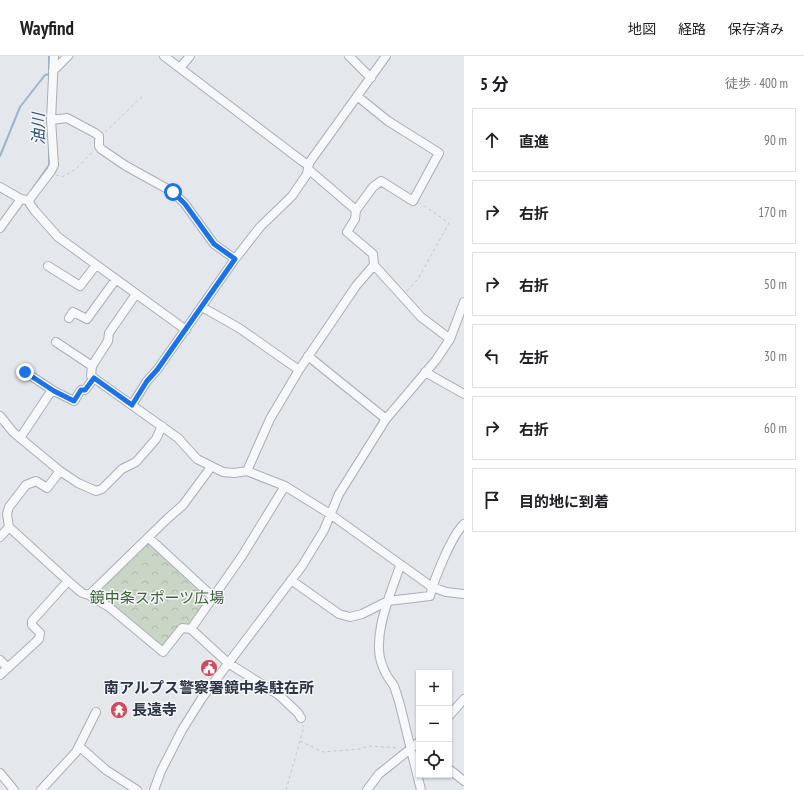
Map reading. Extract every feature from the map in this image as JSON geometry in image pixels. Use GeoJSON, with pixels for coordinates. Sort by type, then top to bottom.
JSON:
{"type":"FeatureCollection","features":[{"type":"Feature","properties":{"kind":"street"},"geometry":{"type":"LineString","coordinates":[[0,228],[51,171],[54,165],[51,120],[54,56]]}},
{"type":"Feature","properties":{"kind":"street"},"geometry":{"type":"LineString","coordinates":[[53,71],[68,56]]}},
{"type":"Feature","properties":{"kind":"street"},"geometry":{"type":"LineString","coordinates":[[164,56],[246,117],[308,167],[356,210]]}},
{"type":"Feature","properties":{"kind":"street"},"geometry":{"type":"LineString","coordinates":[[180,68],[190,56]]}},
{"type":"Feature","properties":{"kind":"street"},"geometry":{"type":"LineString","coordinates":[[349,56],[371,78]]}},
{"type":"Feature","properties":{"kind":"street"},"geometry":{"type":"LineString","coordinates":[[132,405],[147,381],[157,370],[186,330],[235,259],[260,227],[292,196],[307,174],[308,167],[386,56]]}},
{"type":"Feature","properties":{"kind":"street"},"geometry":{"type":"LineString","coordinates":[[357,96],[388,120],[440,153],[413,200],[381,181],[373,187],[356,210],[355,219],[347,232],[373,254],[374,265],[421,317],[450,339]]}},
{"type":"Feature","properties":{"kind":"street"},"geometry":{"type":"LineString","coordinates":[[51,120],[67,118],[96,133],[99,136],[99,146],[101,149],[126,166],[173,192],[185,204],[214,244],[235,259]]}},
{"type":"Feature","properties":{"kind":"street"},"geometry":{"type":"LineString","coordinates":[[0,187],[25,199],[58,237],[186,330]]}},
{"type":"Feature","properties":{"kind":"street"},"geometry":{"type":"LineString","coordinates":[[48,266],[80,286],[96,264]]}},
{"type":"Feature","properties":{"kind":"street"},"geometry":{"type":"LineString","coordinates":[[247,471],[270,418],[299,370],[356,286],[374,265]]}},
{"type":"Feature","properties":{"kind":"street"},"geometry":{"type":"LineString","coordinates":[[69,318],[73,312],[87,319],[116,279]]}},
{"type":"Feature","properties":{"kind":"street"},"geometry":{"type":"LineString","coordinates":[[136,294],[109,333],[108,342],[92,366],[91,376],[178,438],[196,458],[211,467],[223,472],[234,473],[247,471],[286,486],[330,514],[400,566],[432,587],[446,592],[464,594]]}},
{"type":"Feature","properties":{"kind":"street"},"geometry":{"type":"LineString","coordinates":[[154,790],[161,771],[182,730],[202,698],[302,566],[324,530],[339,494],[386,419],[442,351],[450,339],[464,302]]}},
{"type":"Feature","properties":{"kind":"street"},"geometry":{"type":"LineString","coordinates":[[202,307],[239,328],[299,370]]}},
{"type":"Feature","properties":{"kind":"street"},"geometry":{"type":"LineString","coordinates":[[56,342],[92,366]]}},
{"type":"Feature","properties":{"kind":"street"},"geometry":{"type":"LineString","coordinates":[[308,356],[386,419]]}},
{"type":"Feature","properties":{"kind":"street"},"geometry":{"type":"LineString","coordinates":[[25,372],[52,390],[74,401],[81,390],[85,390],[94,378]]}},
{"type":"Feature","properties":{"kind":"street"},"geometry":{"type":"LineString","coordinates":[[425,372],[464,394]]}},
{"type":"Feature","properties":{"kind":"street"},"geometry":{"type":"LineString","coordinates":[[20,438],[52,390]]}},
{"type":"Feature","properties":{"kind":"street"},"geometry":{"type":"LineString","coordinates":[[0,416],[13,432],[60,472],[78,483],[96,491],[102,489],[122,468],[136,462],[156,439],[162,426]]}},
{"type":"Feature","properties":{"kind":"street"},"geometry":{"type":"LineString","coordinates":[[89,595],[183,505],[211,467]]}},
{"type":"Feature","properties":{"kind":"street"},"geometry":{"type":"LineString","coordinates":[[60,472],[46,488],[36,481],[26,485],[9,507],[7,514],[9,527],[82,593],[89,595],[109,607],[162,652],[182,628],[191,629],[228,663],[279,695],[298,713],[301,718]]}},
{"type":"Feature","properties":{"kind":"street"},"geometry":{"type":"LineString","coordinates":[[191,629],[242,556],[286,486]]}},
{"type":"Feature","properties":{"kind":"street"},"geometry":{"type":"LineString","coordinates":[[291,580],[339,614],[350,617],[362,614],[388,601],[430,596],[432,587],[450,546],[460,527],[464,524]]}},
{"type":"Feature","properties":{"kind":"street"},"geometry":{"type":"LineString","coordinates":[[0,537],[9,527]]}},
{"type":"Feature","properties":{"kind":"street"},"geometry":{"type":"LineString","coordinates":[[149,538],[213,597]]}},
{"type":"Feature","properties":{"kind":"street"},"geometry":{"type":"LineString","coordinates":[[400,566],[388,601],[378,649],[382,667],[394,687],[415,746],[421,790]]}},
{"type":"Feature","properties":{"kind":"street"},"geometry":{"type":"LineString","coordinates":[[0,675],[39,639],[40,633],[32,625],[32,621],[68,581]]}},
{"type":"Feature","properties":{"kind":"street"},"geometry":{"type":"LineString","coordinates":[[0,660],[8,668]]}},
{"type":"Feature","properties":{"kind":"street"},"geometry":{"type":"LineString","coordinates":[[452,713],[464,699]]}},
{"type":"Feature","properties":{"kind":"street"},"geometry":{"type":"LineString","coordinates":[[41,790],[76,752],[96,712]]}},
{"type":"Feature","properties":{"kind":"street"},"geometry":{"type":"LineString","coordinates":[[80,746],[106,770],[137,790]]}},
{"type":"Feature","properties":{"kind":"street"},"geometry":{"type":"LineString","coordinates":[[367,790],[379,774],[415,746]]}},
{"type":"Feature","properties":{"kind":"street"},"geometry":{"type":"LineString","coordinates":[[452,771],[464,781]]}},
{"type":"Feature","properties":{"kind":"street"},"geometry":{"type":"LineString","coordinates":[[1,777],[14,790]]}},
{"type":"Feature","properties":{"kind":"path"},"geometry":{"type":"LineString","coordinates":[[99,136],[103,134],[144,95]]}},
{"type":"Feature","properties":{"kind":"path"},"geometry":{"type":"LineString","coordinates":[[51,171],[57,176],[62,177],[70,174],[94,149],[99,146]]}},
{"type":"Feature","properties":{"kind":"path"},"geometry":{"type":"LineString","coordinates":[[402,296],[418,279],[449,223],[414,198]]}},
{"type":"Feature","properties":{"kind":"path"},"geometry":{"type":"LineString","coordinates":[[286,790],[303,730],[301,718]]}},
{"type":"Feature","properties":{"kind":"path"},"geometry":{"type":"LineString","coordinates":[[300,741],[323,752],[359,749],[369,746],[405,748],[415,746]]}},
{"type":"Feature","properties":{"kind":"green space","name":"鏡中条スポーツ広場"},"geometry":{"type":"Polygon","coordinates":[[[149,538],[213,597],[191,629],[182,628],[163,652],[92,592],[149,538]]]}},
{"type":"Feature","properties":{"kind":"waterway","name":"油川"},"geometry":{"type":"LineString","coordinates":[[49,56],[49,85]]}},
{"type":"Feature","properties":{"kind":"waterway"},"geometry":{"type":"LineString","coordinates":[[0,156],[20,107],[45,75],[49,74]]}},
{"type":"Feature","properties":{"kind":"waterway","name":"油川"},"geometry":{"type":"LineString","coordinates":[[31,191],[49,165],[49,151]]}},
{"type":"Feature","properties":{"kind":"place","name":"南アルプス警察署鏡中条駐在所"},"geometry":{"type":"Point","coordinates":[209,668]}},
{"type":"Feature","properties":{"kind":"place","name":"長遠寺"},"geometry":{"type":"Point","coordinates":[119,710]}},
{"type":"Feature","properties":{"kind":"route"},"geometry":{"type":"LineString","coordinates":[[25,372],[54,391],[74,401],[81,390],[85,390],[94,378],[132,405],[147,381],[157,370],[235,259],[214,244],[185,204],[173,192]]}}]}
